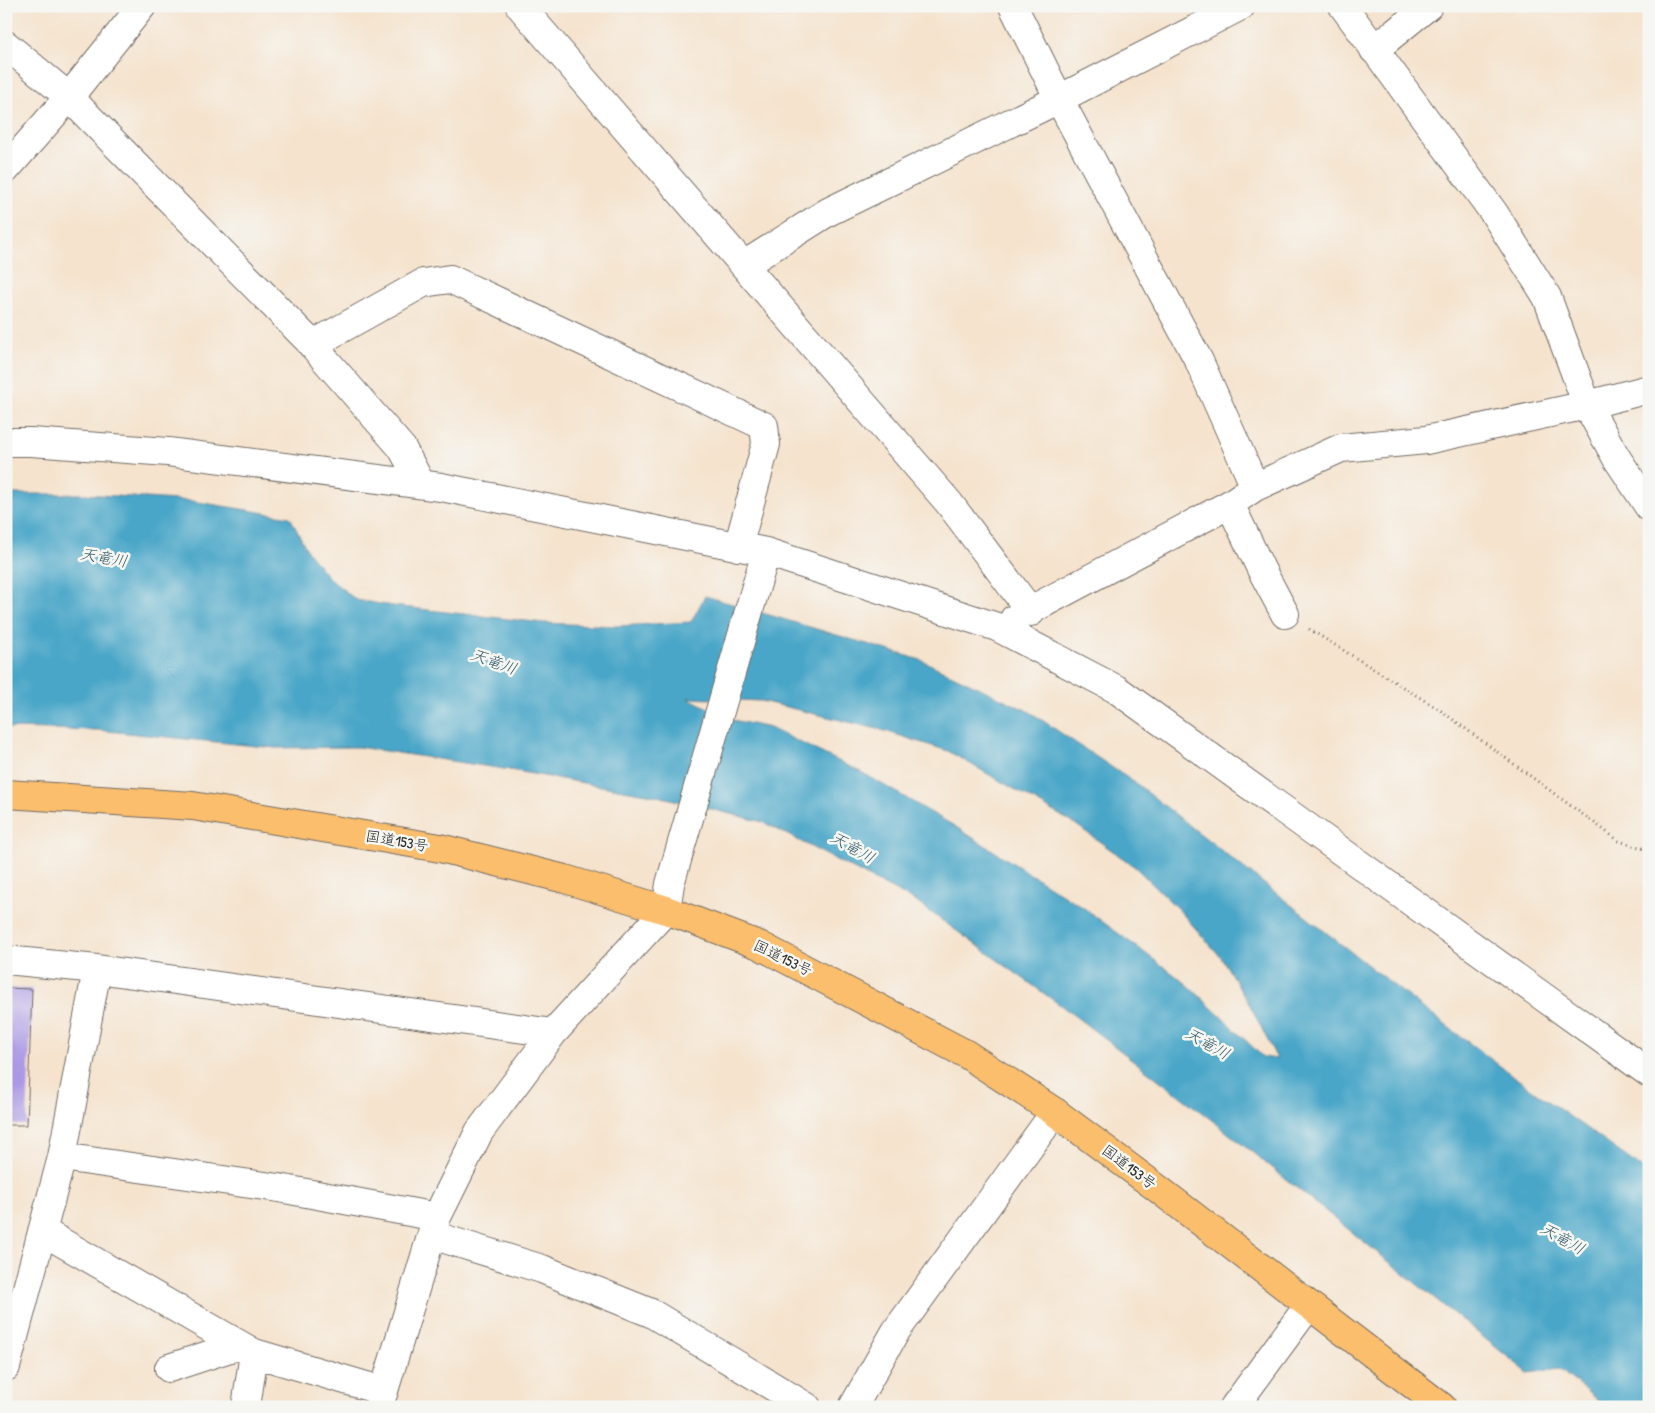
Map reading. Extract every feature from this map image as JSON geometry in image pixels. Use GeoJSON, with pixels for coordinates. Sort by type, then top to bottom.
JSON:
{"type":"FeatureCollection","features":[{"type":"Feature","properties":{"kind":"highway","name":"国道153号"},"geometry":{"type":"LineString","coordinates":[[6,794],[193,806],[440,848],[565,879],[668,897],[869,1001],[966,1054],[1055,1112],[1442,1407]]}},
{"type":"Feature","properties":{"kind":"street"},"geometry":{"type":"LineString","coordinates":[[6,169],[69,97],[142,6]]}},
{"type":"Feature","properties":{"kind":"street"},"geometry":{"type":"LineString","coordinates":[[520,6],[949,503],[1031,612]]}},
{"type":"Feature","properties":{"kind":"street"},"geometry":{"type":"LineString","coordinates":[[1013,6],[1059,99],[1199,361],[1255,488]]}},
{"type":"Feature","properties":{"kind":"street"},"geometry":{"type":"LineString","coordinates":[[744,265],[828,212],[1059,99],[1241,6]]}},
{"type":"Feature","properties":{"kind":"street"},"geometry":{"type":"LineString","coordinates":[[1343,6],[1494,213],[1547,297],[1587,405],[1616,456],[1649,507]]}},
{"type":"Feature","properties":{"kind":"street"},"geometry":{"type":"LineString","coordinates":[[1374,50],[1428,6]]}},
{"type":"Feature","properties":{"kind":"street"},"geometry":{"type":"LineString","coordinates":[[6,45],[69,97],[312,345],[402,448],[421,484]]}},
{"type":"Feature","properties":{"kind":"street"},"geometry":{"type":"LineString","coordinates":[[312,345],[423,283],[450,279],[764,426],[766,444],[738,546]]}},
{"type":"Feature","properties":{"kind":"street"},"geometry":{"type":"LineString","coordinates":[[997,627],[1031,612],[1230,504],[1255,488],[1341,448],[1426,440],[1587,405],[1649,389]]}},
{"type":"Feature","properties":{"kind":"street"},"geometry":{"type":"LineString","coordinates":[[6,442],[31,442],[168,452],[451,489],[738,546],[764,561],[997,627],[1116,689],[1649,1073]]}},
{"type":"Feature","properties":{"kind":"street"},"geometry":{"type":"LineString","coordinates":[[1230,504],[1260,569],[1285,614]]}},
{"type":"Feature","properties":{"kind":"street"},"geometry":{"type":"LineString","coordinates":[[42,1231],[246,1349],[381,1399],[435,1226],[479,1132],[553,1033],[668,897],[764,561]]}},
{"type":"Feature","properties":{"kind":"street"},"geometry":{"type":"LineString","coordinates":[[6,960],[97,969],[553,1033]]}},
{"type":"Feature","properties":{"kind":"street"},"geometry":{"type":"LineString","coordinates":[[6,1367],[62,1156],[97,969]]}},
{"type":"Feature","properties":{"kind":"street"},"geometry":{"type":"LineString","coordinates":[[852,1407],[896,1331],[1055,1112]]}},
{"type":"Feature","properties":{"kind":"street"},"geometry":{"type":"LineString","coordinates":[[62,1156],[279,1188],[435,1226],[651,1313],[807,1407]]}},
{"type":"Feature","properties":{"kind":"street"},"geometry":{"type":"LineString","coordinates":[[1234,1407],[1309,1305]]}},
{"type":"Feature","properties":{"kind":"street"},"geometry":{"type":"LineString","coordinates":[[169,1368],[246,1349]]}},
{"type":"Feature","properties":{"kind":"street"},"geometry":{"type":"LineString","coordinates":[[246,1349],[246,1407]]}},
{"type":"Feature","properties":{"kind":"path"},"geometry":{"type":"LineString","coordinates":[[1285,614],[1440,710],[1619,841],[1649,850]]}},
{"type":"Feature","properties":{"kind":"water","name":"天竜川"},"geometry":{"type":"Polygon","coordinates":[[[6,494],[85,494],[192,501],[290,517],[308,552],[329,578],[356,600],[544,623],[617,626],[691,622],[705,596],[921,660],[1030,712],[1138,785],[1420,1006],[1520,1081],[1649,1173],[1649,1407],[1606,1407],[1559,1369],[1528,1373],[1213,1121],[1063,1007],[915,901],[763,822],[658,796],[504,769],[358,747],[276,748],[97,730],[6,728],[6,494]],[[688,698],[733,720],[770,728],[861,772],[956,827],[1084,908],[1187,984],[1263,1057],[1277,1059],[1251,1007],[1221,957],[1179,910],[1135,867],[1075,824],[948,751],[882,730],[761,701],[688,698]]]}},
{"type":"Feature","properties":{"kind":"building"},"geometry":{"type":"Polygon","coordinates":[[[6,988],[32,989],[27,1125],[6,1125],[6,988]]]}},
{"type":"Feature","properties":{"kind":"building"},"geometry":{"type":"Polygon","coordinates":[[[240,1403],[239,1407],[195,1407],[195,1404],[240,1403]]]}}]}
